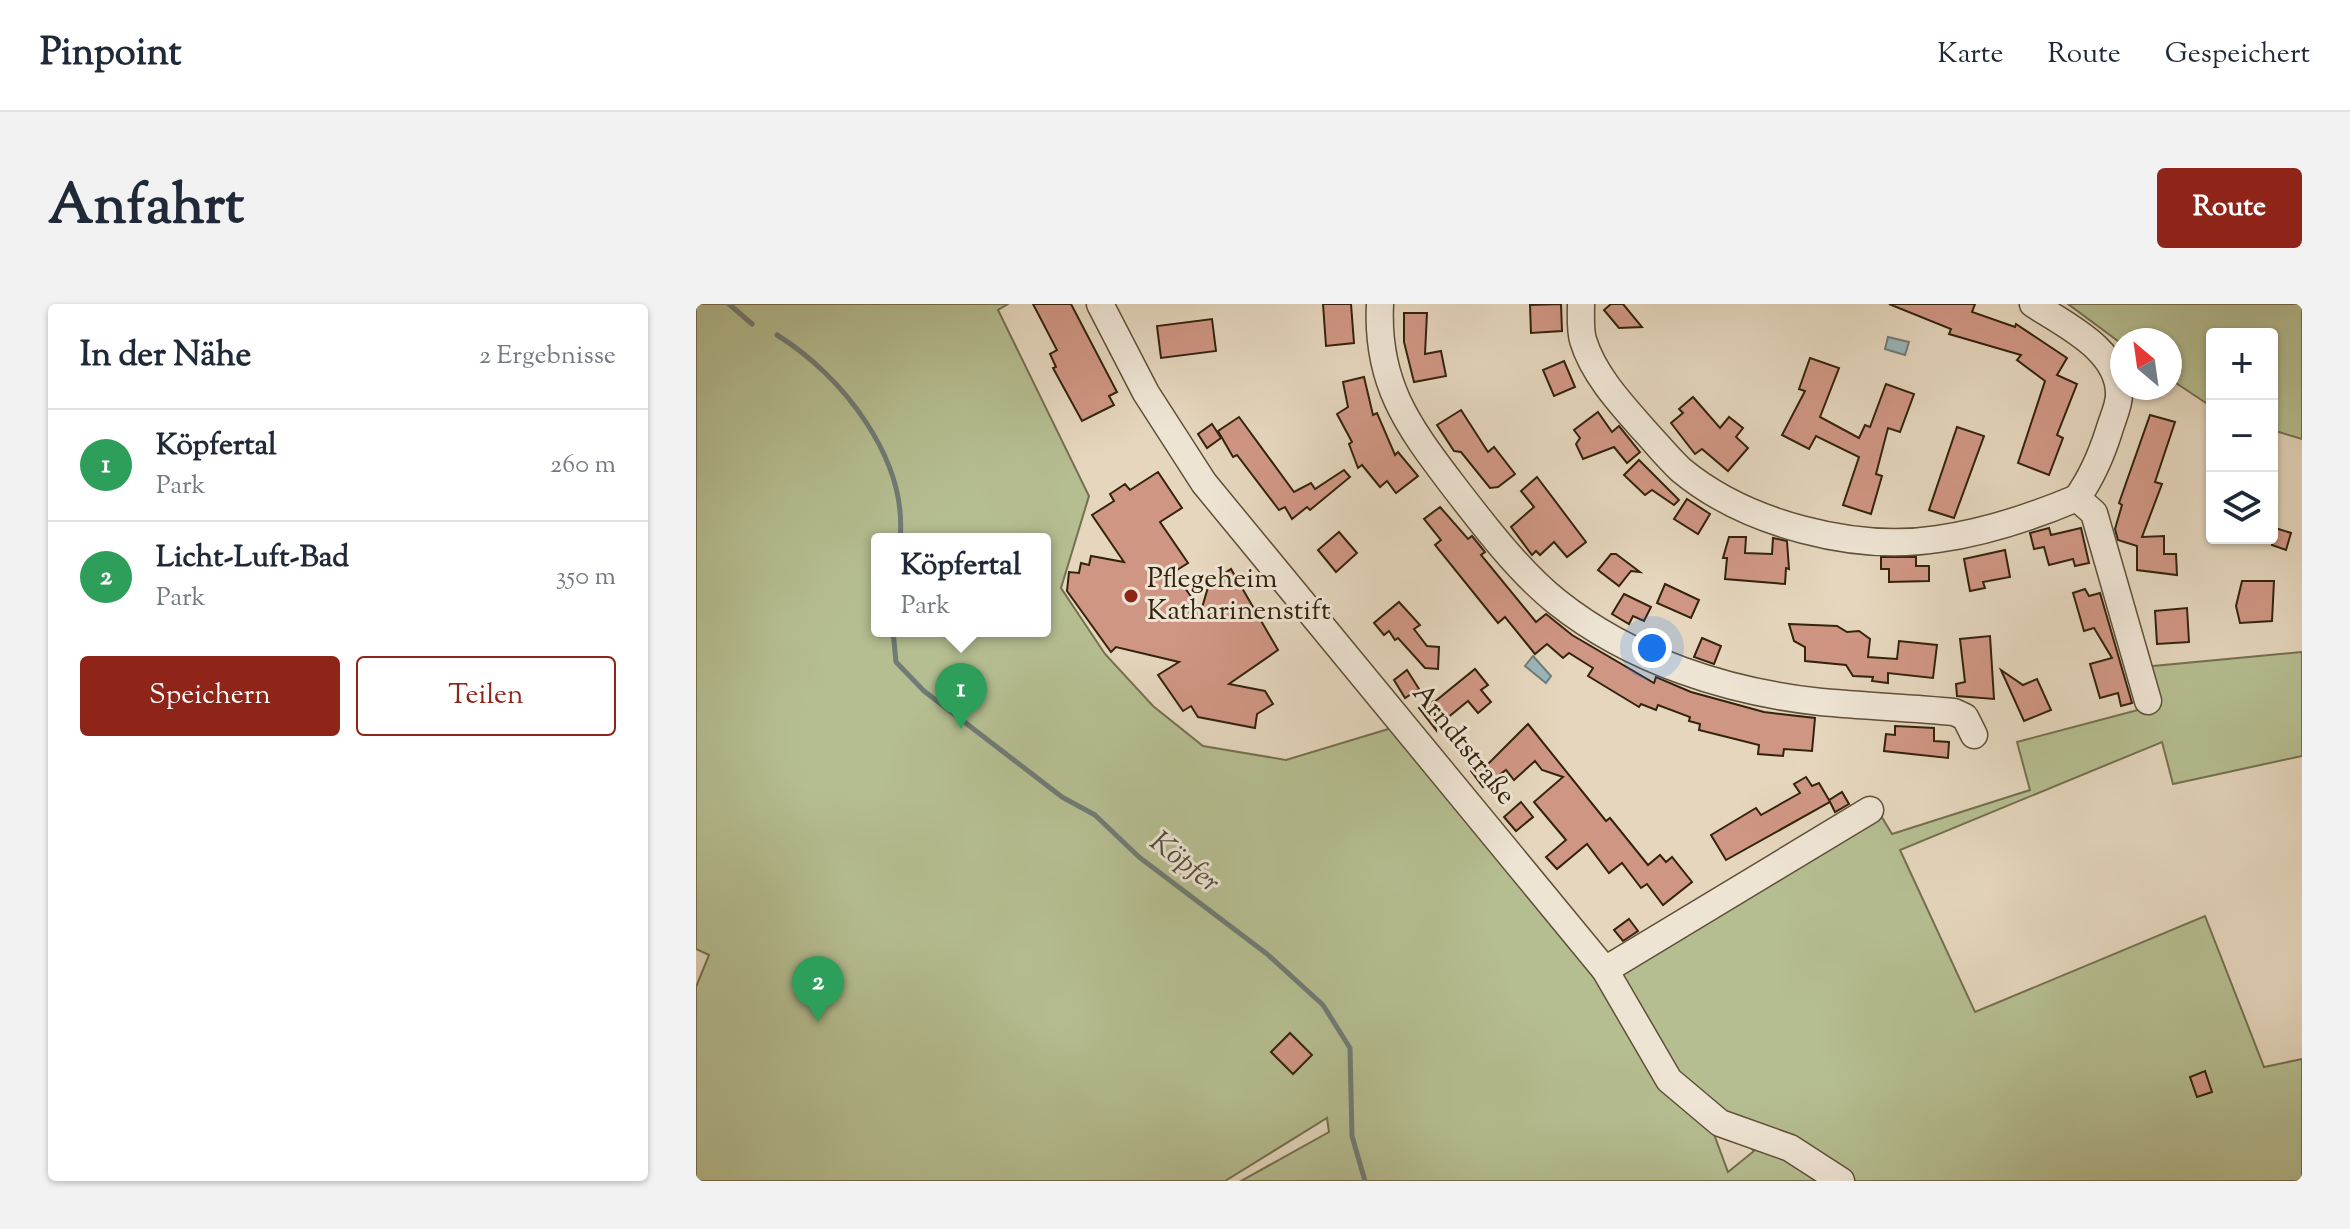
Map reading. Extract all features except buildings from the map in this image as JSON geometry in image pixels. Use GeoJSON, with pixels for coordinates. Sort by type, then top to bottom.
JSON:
{"type":"FeatureCollection","features":[{"type":"Feature","properties":{"kind":"street","name":"Arndtstraße"},"geometry":{"type":"LineString","coordinates":[[1100,304],[1146,393],[1204,483],[1605,970],[1669,1080],[1720,1123],[1790,1148],[1841,1181]]}},
{"type":"Feature","properties":{"kind":"street"},"geometry":{"type":"LineString","coordinates":[[1380,304],[1382,359],[1409,426],[1480,521],[1556,601],[1626,648],[1685,671],[1752,690],[1819,702],[1954,712],[1965,717],[1974,735]]}},
{"type":"Feature","properties":{"kind":"street"},"geometry":{"type":"LineString","coordinates":[[1581,304],[1582,339],[1616,397],[1681,469],[1721,497],[1776,523],[1858,538],[1937,540],[2023,521],[2077,498],[2091,479],[2102,452],[2119,396],[2109,364],[2090,341],[2033,304]]}},
{"type":"Feature","properties":{"kind":"street"},"geometry":{"type":"LineString","coordinates":[[2077,498],[2094,513],[2148,701]]}},
{"type":"Feature","properties":{"kind":"street"},"geometry":{"type":"LineString","coordinates":[[1605,970],[1870,810]]}},
{"type":"Feature","properties":{"kind":"green space"},"geometry":{"type":"Polygon","coordinates":[[[696,304],[1008,304],[998,310],[1089,496],[1061,588],[1105,654],[1153,706],[1203,746],[1286,760],[1415,721],[1606,961],[1871,799],[1892,834],[2030,790],[2017,742],[2153,706],[2143,667],[2302,652],[2302,756],[2173,784],[2162,742],[1900,850],[1975,1012],[2205,916],[2264,1067],[2302,1059],[2302,1181],[1241,1181],[1329,1132],[1327,1118],[1225,1181],[696,1181],[696,987],[709,955],[696,949],[696,304]],[[1705,1110],[1728,1172],[1754,1151],[1730,1126],[1705,1110]]]}},
{"type":"Feature","properties":{"kind":"green space"},"geometry":{"type":"Polygon","coordinates":[[[2068,304],[2302,304],[2302,439],[2278,432],[2278,328],[2206,328],[2206,403],[2182,387],[2182,328],[2110,328],[2110,335],[2068,304]]]}},
{"type":"Feature","properties":{"kind":"water"},"geometry":{"type":"Polygon","coordinates":[[[1888,337],[1909,342],[1905,355],[1885,349],[1888,337]]]}},
{"type":"Feature","properties":{"kind":"water"},"geometry":{"type":"Polygon","coordinates":[[[1533,656],[1551,676],[1546,683],[1525,666],[1533,656]]]}},
{"type":"Feature","properties":{"kind":"waterway","name":"Köpfer"},"geometry":{"type":"LineString","coordinates":[[729,304],[752,324]]}},
{"type":"Feature","properties":{"kind":"waterway","name":"Köpfer"},"geometry":{"type":"LineString","coordinates":[[777,335],[825,372],[866,422],[882,450],[893,479],[900,509],[900,533]]}},
{"type":"Feature","properties":{"kind":"waterway","name":"Köpfer"},"geometry":{"type":"LineString","coordinates":[[894,637],[896,662],[924,691],[1062,797],[1095,815],[1139,857],[1267,954],[1323,1005],[1350,1048],[1352,1136],[1365,1181]]}},
{"type":"Feature","properties":{"kind":"place","name":"Pflegeheim Katharinenstift"},"geometry":{"type":"Point","coordinates":[1131,596]}},
{"type":"Feature","properties":{"kind":"place","name":"Köpfertal"},"geometry":{"type":"Point","coordinates":[961,729]}},
{"type":"Feature","properties":{"kind":"place","name":"Licht-Luft-Bad"},"geometry":{"type":"Point","coordinates":[818,1022]}}]}
